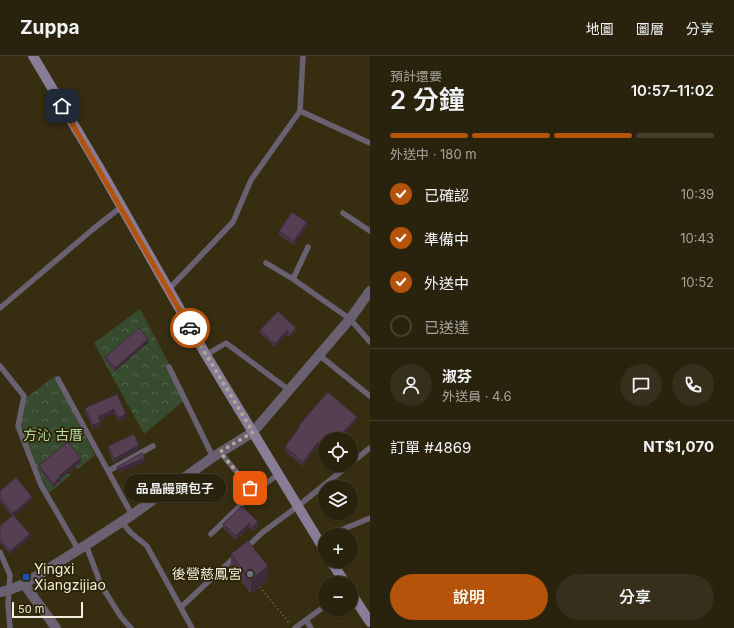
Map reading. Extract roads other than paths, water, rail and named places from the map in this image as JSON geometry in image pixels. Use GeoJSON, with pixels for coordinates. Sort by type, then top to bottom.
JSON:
{"type":"FeatureCollection","features":[{"type":"Feature","properties":{"kind":"street"},"geometry":{"type":"LineString","coordinates":[[33,56],[122,207],[206,355],[298,506],[318,533]]}},
{"type":"Feature","properties":{"kind":"street"},"geometry":{"type":"LineString","coordinates":[[5,591],[24,584],[122,522],[216,455],[253,432],[350,319],[370,291]]}},
{"type":"Feature","properties":{"kind":"street"},"geometry":{"type":"LineString","coordinates":[[24,584],[56,628]]}},
{"type":"Feature","properties":{"kind":"street"},"geometry":{"type":"LineString","coordinates":[[358,604],[370,622]]}},
{"type":"Feature","properties":{"kind":"lane"},"geometry":{"type":"LineString","coordinates":[[168,290],[233,222],[251,180],[300,111],[303,56]]}},
{"type":"Feature","properties":{"kind":"lane"},"geometry":{"type":"LineString","coordinates":[[300,111],[370,143]]}},
{"type":"Feature","properties":{"kind":"lane"},"geometry":{"type":"LineString","coordinates":[[0,308],[92,230],[122,207]]}},
{"type":"Feature","properties":{"kind":"lane"},"geometry":{"type":"LineString","coordinates":[[343,213],[370,231]]}},
{"type":"Feature","properties":{"kind":"lane"},"geometry":{"type":"LineString","coordinates":[[293,279],[308,247]]}},
{"type":"Feature","properties":{"kind":"lane"},"geometry":{"type":"LineString","coordinates":[[266,263],[293,279],[350,319],[370,342]]}},
{"type":"Feature","properties":{"kind":"lane"},"geometry":{"type":"LineString","coordinates":[[206,355],[226,343],[289,390]]}},
{"type":"Feature","properties":{"kind":"lane"},"geometry":{"type":"LineString","coordinates":[[319,355],[370,396]]}},
{"type":"Feature","properties":{"kind":"lane"},"geometry":{"type":"LineString","coordinates":[[0,366],[24,396],[18,426],[41,485],[82,547],[114,607],[131,628]]}},
{"type":"Feature","properties":{"kind":"lane"},"geometry":{"type":"LineString","coordinates":[[169,367],[216,455],[250,488]]}},
{"type":"Feature","properties":{"kind":"lane"},"geometry":{"type":"LineString","coordinates":[[58,379],[132,515]]}},
{"type":"Feature","properties":{"kind":"lane"},"geometry":{"type":"LineString","coordinates":[[108,471],[153,446]]}},
{"type":"Feature","properties":{"kind":"lane"},"geometry":{"type":"LineString","coordinates":[[358,457],[370,448]]}},
{"type":"Feature","properties":{"kind":"lane"},"geometry":{"type":"LineString","coordinates":[[180,607],[263,532],[340,472]]}},
{"type":"Feature","properties":{"kind":"lane"},"geometry":{"type":"LineString","coordinates":[[211,534],[250,495],[279,474]]}},
{"type":"Feature","properties":{"kind":"lane"},"geometry":{"type":"LineString","coordinates":[[346,528],[370,518]]}},
{"type":"Feature","properties":{"kind":"lane"},"geometry":{"type":"LineString","coordinates":[[122,522],[130,532],[147,546],[192,628]]}},
{"type":"Feature","properties":{"kind":"lane"},"geometry":{"type":"LineString","coordinates":[[0,552],[10,575],[5,591],[8,604],[10,628]]}},
{"type":"Feature","properties":{"kind":"lane"},"geometry":{"type":"LineString","coordinates":[[293,627],[318,611]]}},
{"type":"Feature","properties":{"kind":"lane"},"geometry":{"type":"LineString","coordinates":[[306,620],[311,628]]}},
{"type":"Feature","properties":{"kind":"place","name":"品晶饅頭包子"},"geometry":{"type":"Point","coordinates":[250,488]}},
{"type":"Feature","properties":{"kind":"place","name":"後營慈鳳宮"},"geometry":{"type":"Point","coordinates":[250,574]}},
{"type":"Feature","properties":{"kind":"place","name":"Yingxi Xiangzijiao"},"geometry":{"type":"Point","coordinates":[26,577]}},
{"type":"Feature","properties":{"kind":"park label","name":"方沁 古厝"},"geometry":{"type":"Point","coordinates":[53,435]}}]}
